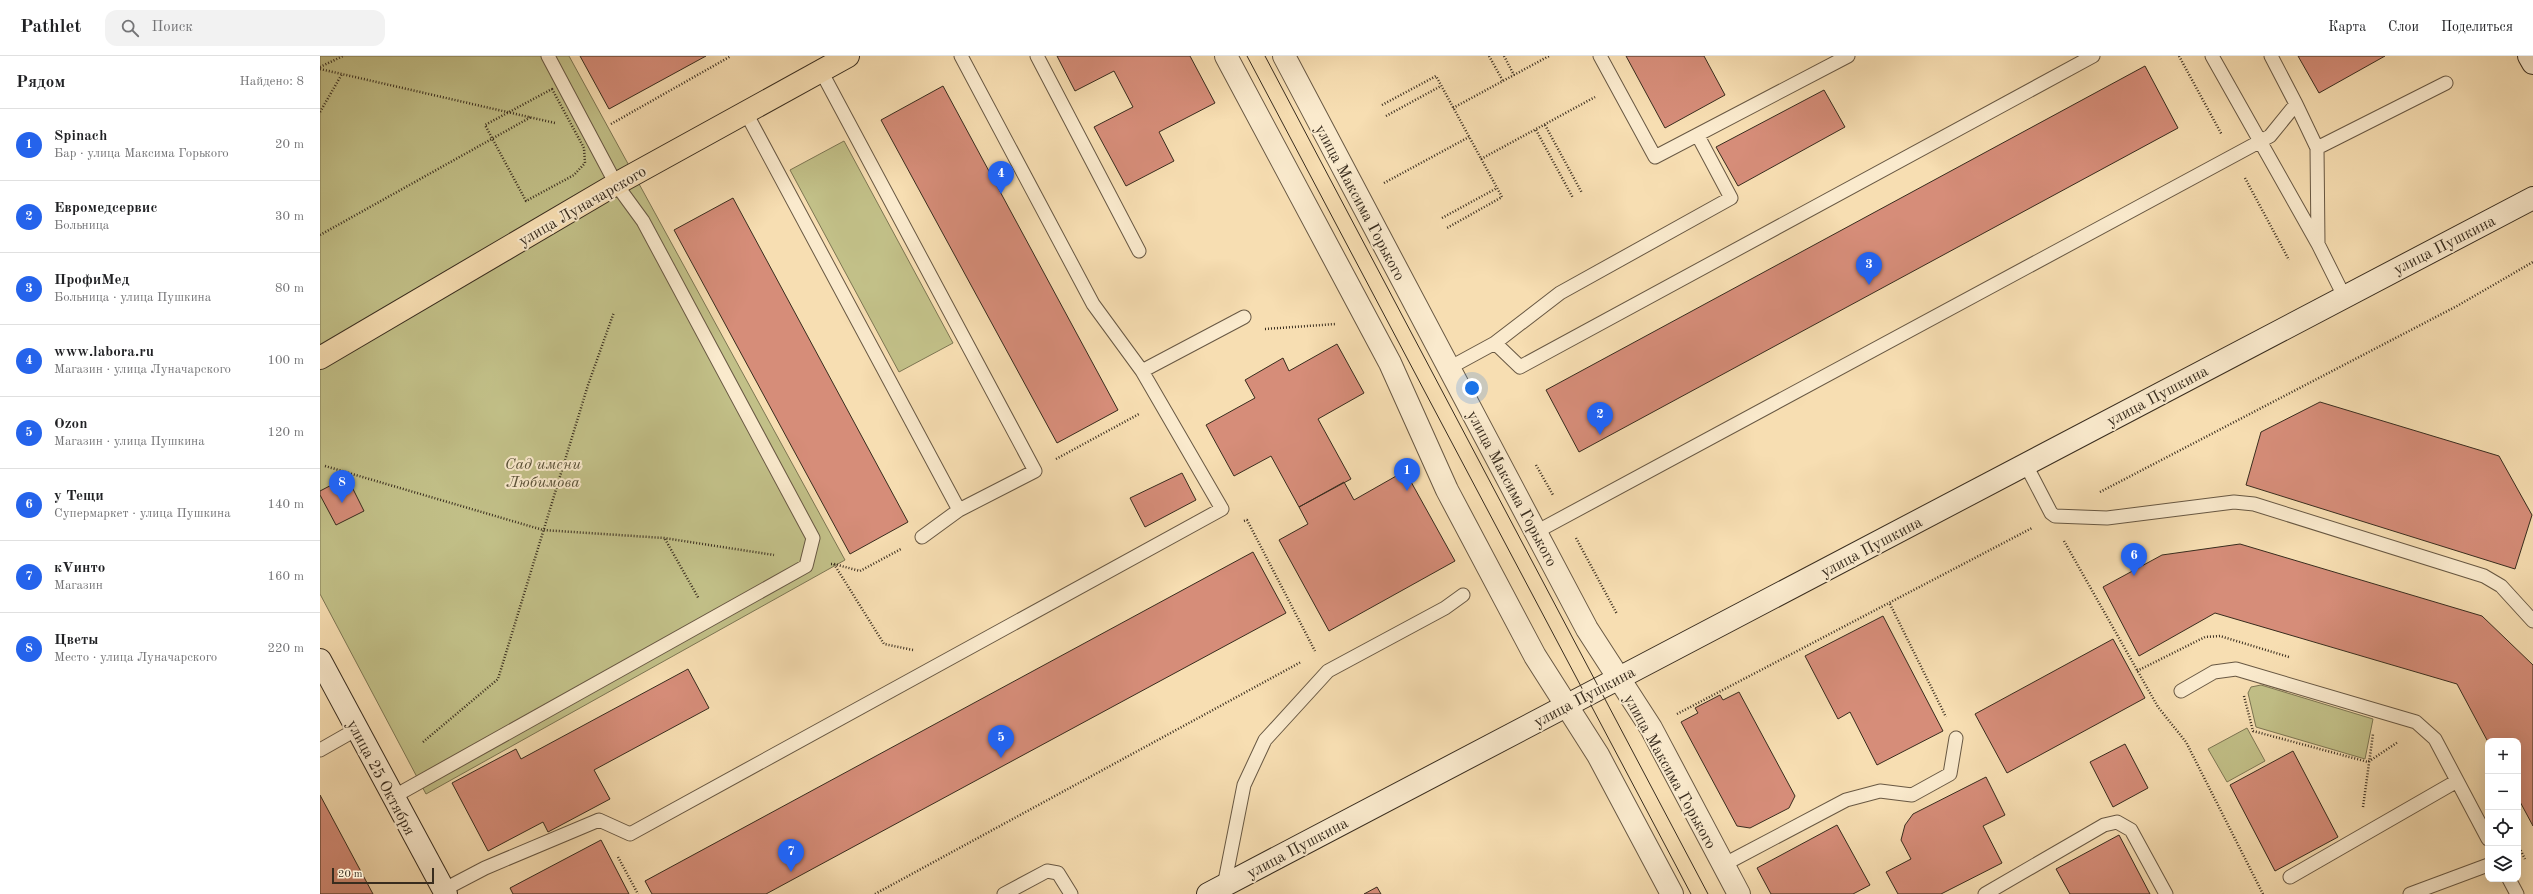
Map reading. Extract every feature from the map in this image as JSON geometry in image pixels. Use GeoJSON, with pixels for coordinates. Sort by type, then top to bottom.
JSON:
{"type":"FeatureCollection","features":[{"type":"Feature","properties":{"kind":"main road","name":"улица Луначарского"},"geometry":{"type":"LineString","coordinates":[[320,358],[616,184],[745,111],[848,56]]}},
{"type":"Feature","properties":{"kind":"street"},"geometry":{"type":"LineString","coordinates":[[1226,56],[1390,363],[1451,496],[1535,656],[1598,755],[1672,894]]}},
{"type":"Feature","properties":{"kind":"street","name":"улица Максима Горького"},"geometry":{"type":"LineString","coordinates":[[1284,56],[1587,629],[1651,728],[1739,894]]}},
{"type":"Feature","properties":{"kind":"street"},"geometry":{"type":"LineString","coordinates":[[2529,56],[2533,63]]}},
{"type":"Feature","properties":{"kind":"street","name":"улица Пушкина"},"geometry":{"type":"LineString","coordinates":[[1216,890],[2533,198]]}},
{"type":"Feature","properties":{"kind":"street","name":"улица 25 Октября"},"geometry":{"type":"LineString","coordinates":[[320,660],[444,892]]}},
{"type":"Feature","properties":{"kind":"lane"},"geometry":{"type":"LineString","coordinates":[[393,797],[806,566],[813,538],[643,222],[616,184],[548,56]]}},
{"type":"Feature","properties":{"kind":"lane"},"geometry":{"type":"LineString","coordinates":[[444,892],[485,868],[599,820],[630,834],[1222,509],[1142,371],[1093,304],[961,56]]}},
{"type":"Feature","properties":{"kind":"lane"},"geometry":{"type":"LineString","coordinates":[[1037,56],[1138,251]]}},
{"type":"Feature","properties":{"kind":"lane"},"geometry":{"type":"LineString","coordinates":[[1600,56],[1655,157],[1698,136],[1848,56]]}},
{"type":"Feature","properties":{"kind":"lane"},"geometry":{"type":"LineString","coordinates":[[1495,343],[1520,367],[2093,56]]}},
{"type":"Feature","properties":{"kind":"lane"},"geometry":{"type":"LineString","coordinates":[[2212,56],[2259,142],[2318,244],[2344,296]]}},
{"type":"Feature","properties":{"kind":"lane"},"geometry":{"type":"LineString","coordinates":[[2271,56],[2317,148],[2318,244]]}},
{"type":"Feature","properties":{"kind":"lane"},"geometry":{"type":"LineString","coordinates":[[821,71],[1035,471],[959,510],[922,537]]}},
{"type":"Feature","properties":{"kind":"lane"},"geometry":{"type":"LineString","coordinates":[[2317,148],[2446,83]]}},
{"type":"Feature","properties":{"kind":"lane"},"geometry":{"type":"LineString","coordinates":[[1536,532],[2270,136],[2296,104]]}},
{"type":"Feature","properties":{"kind":"lane"},"geometry":{"type":"LineString","coordinates":[[745,111],[959,510]]}},
{"type":"Feature","properties":{"kind":"lane"},"geometry":{"type":"LineString","coordinates":[[1449,368],[1495,343],[1560,293],[1731,198],[1698,136]]}},
{"type":"Feature","properties":{"kind":"lane"},"geometry":{"type":"LineString","coordinates":[[1142,371],[1244,316]]}},
{"type":"Feature","properties":{"kind":"lane"},"geometry":{"type":"LineString","coordinates":[[2026,465],[2051,513],[2055,516],[2107,518],[2234,502],[2254,504],[2484,576],[2501,586],[2533,621]]}},
{"type":"Feature","properties":{"kind":"lane"},"geometry":{"type":"LineString","coordinates":[[1216,890],[1244,785],[1265,740],[1328,671],[1445,608],[1463,595]]}},
{"type":"Feature","properties":{"kind":"lane"},"geometry":{"type":"LineString","coordinates":[[2181,691],[2214,672],[2236,669],[2416,722],[2435,739],[2485,834]]}},
{"type":"Feature","properties":{"kind":"lane"},"geometry":{"type":"LineString","coordinates":[[320,750],[357,729]]}},
{"type":"Feature","properties":{"kind":"lane"},"geometry":{"type":"LineString","coordinates":[[1724,865],[1846,800],[1880,791],[1912,795],[1931,785],[1950,774],[1956,738]]}},
{"type":"Feature","properties":{"kind":"lane"},"geometry":{"type":"LineString","coordinates":[[2290,877],[2457,781]]}},
{"type":"Feature","properties":{"kind":"lane"},"geometry":{"type":"LineString","coordinates":[[1985,894],[2104,825],[2117,822],[2131,830],[2166,894]]}},
{"type":"Feature","properties":{"kind":"lane"},"geometry":{"type":"LineString","coordinates":[[2410,894],[2485,866]]}},
{"type":"Feature","properties":{"kind":"lane"},"geometry":{"type":"LineString","coordinates":[[1004,894],[1048,871],[1058,873],[1071,894]]}},
{"type":"Feature","properties":{"kind":"lane"},"geometry":{"type":"LineString","coordinates":[[2511,882],[2517,894]]}},
{"type":"Feature","properties":{"kind":"path"},"geometry":{"type":"LineString","coordinates":[[320,68],[342,56]]}},
{"type":"Feature","properties":{"kind":"path"},"geometry":{"type":"LineString","coordinates":[[566,126],[587,130],[608,126],[731,56]]}},
{"type":"Feature","properties":{"kind":"path"},"geometry":{"type":"LineString","coordinates":[[1489,56],[1503,81]]}},
{"type":"Feature","properties":{"kind":"path"},"geometry":{"type":"LineString","coordinates":[[1504,56],[1514,75]]}},
{"type":"Feature","properties":{"kind":"path"},"geometry":{"type":"LineString","coordinates":[[1453,108],[1549,56]]}},
{"type":"Feature","properties":{"kind":"path"},"geometry":{"type":"LineString","coordinates":[[320,68],[510,111],[559,124]]}},
{"type":"Feature","properties":{"kind":"path"},"geometry":{"type":"LineString","coordinates":[[320,112],[342,74]]}},
{"type":"Feature","properties":{"kind":"path"},"geometry":{"type":"LineString","coordinates":[[1382,105],[1436,76],[1502,197],[1447,228]]}},
{"type":"Feature","properties":{"kind":"path"},"geometry":{"type":"LineString","coordinates":[[1386,116],[1441,86]]}},
{"type":"Feature","properties":{"kind":"path"},"geometry":{"type":"LineString","coordinates":[[1481,159],[1616,86]]}},
{"type":"Feature","properties":{"kind":"path"},"geometry":{"type":"LineString","coordinates":[[552,88],[584,148],[585,163],[574,175],[526,201],[485,125],[510,111],[552,88]]}},
{"type":"Feature","properties":{"kind":"path"},"geometry":{"type":"LineString","coordinates":[[320,235],[532,117]]}},
{"type":"Feature","properties":{"kind":"path"},"geometry":{"type":"LineString","coordinates":[[1545,124],[1582,193]]}},
{"type":"Feature","properties":{"kind":"path"},"geometry":{"type":"LineString","coordinates":[[1536,130],[1573,198]]}},
{"type":"Feature","properties":{"kind":"path"},"geometry":{"type":"LineString","coordinates":[[1384,183],[1469,137]]}},
{"type":"Feature","properties":{"kind":"path"},"geometry":{"type":"LineString","coordinates":[[1442,218],[1497,188]]}},
{"type":"Feature","properties":{"kind":"path"},"geometry":{"type":"LineString","coordinates":[[422,742],[498,679],[588,385],[614,312]]}},
{"type":"Feature","properties":{"kind":"path"},"geometry":{"type":"LineString","coordinates":[[1258,332],[1265,329],[1338,323]]}},
{"type":"Feature","properties":{"kind":"path"},"geometry":{"type":"LineString","coordinates":[[1035,471],[1160,402]]}},
{"type":"Feature","properties":{"kind":"path"},"geometry":{"type":"LineString","coordinates":[[325,466],[543,530],[664,538],[834,564],[860,571],[922,537]]}},
{"type":"Feature","properties":{"kind":"path"},"geometry":{"type":"LineString","coordinates":[[1243,513],[1317,654]]}},
{"type":"Feature","properties":{"kind":"path"},"geometry":{"type":"LineString","coordinates":[[1240,523],[1247,520]]}},
{"type":"Feature","properties":{"kind":"path"},"geometry":{"type":"LineString","coordinates":[[664,538],[710,619]]}},
{"type":"Feature","properties":{"kind":"path"},"geometry":{"type":"LineString","coordinates":[[834,564],[884,644],[952,657]]}},
{"type":"Feature","properties":{"kind":"path"},"geometry":{"type":"LineString","coordinates":[[1890,604],[1956,738]]}},
{"type":"Feature","properties":{"kind":"path"},"geometry":{"type":"LineString","coordinates":[[2253,645],[2242,688],[2253,732],[2368,762],[2421,727]]}},
{"type":"Feature","properties":{"kind":"path"},"geometry":{"type":"LineString","coordinates":[[875,894],[1303,661]]}},
{"type":"Feature","properties":{"kind":"path"},"geometry":{"type":"LineString","coordinates":[[2360,837],[2368,762],[2378,711]]}},
{"type":"Feature","properties":{"kind":"path"},"geometry":{"type":"LineString","coordinates":[[620,861],[627,857]]}},
{"type":"Feature","properties":{"kind":"green space","name":"Сад имени Любимова"},"geometry":{"type":"Polygon","coordinates":[[[320,56],[569,56],[845,560],[426,794],[320,594],[320,56]]]}},
{"type":"Feature","properties":{"kind":"green space"},"geometry":{"type":"Polygon","coordinates":[[[844,141],[953,343],[899,372],[790,170],[844,141]]]}},
{"type":"Feature","properties":{"kind":"green space"},"geometry":{"type":"Polygon","coordinates":[[[2261,685],[2373,719],[2365,759],[2256,727],[2248,693],[2251,687],[2261,685]]]}},
{"type":"Feature","properties":{"kind":"green space"},"geometry":{"type":"Polygon","coordinates":[[[2247,728],[2265,761],[2227,782],[2208,749],[2247,728]]]}},
{"type":"Feature","properties":{"kind":"building"},"geometry":{"type":"Polygon","coordinates":[[[580,56],[706,56],[609,109],[580,56]]]}},
{"type":"Feature","properties":{"kind":"building"},"geometry":{"type":"Polygon","coordinates":[[[1057,56],[1190,56],[1215,103],[1159,132],[1174,161],[1126,186],[1094,127],[1133,107],[1114,71],[1075,91],[1057,56]]]}},
{"type":"Feature","properties":{"kind":"building"},"geometry":{"type":"Polygon","coordinates":[[[1626,56],[1704,56],[1725,95],[1665,128],[1626,56]]]}},
{"type":"Feature","properties":{"kind":"building"},"geometry":{"type":"Polygon","coordinates":[[[2298,56],[2385,56],[2319,93],[2298,56]]]}},
{"type":"Feature","properties":{"kind":"building"},"geometry":{"type":"Polygon","coordinates":[[[2145,66],[2178,128],[1579,452],[1546,390],[2145,66]]]}},
{"type":"Feature","properties":{"kind":"building"},"geometry":{"type":"Polygon","coordinates":[[[943,86],[1118,410],[1057,443],[881,120],[943,86]]]}},
{"type":"Feature","properties":{"kind":"building"},"geometry":{"type":"Polygon","coordinates":[[[1824,90],[1845,127],[1738,186],[1716,147],[1824,90]]]}},
{"type":"Feature","properties":{"kind":"building"},"geometry":{"type":"Polygon","coordinates":[[[733,198],[908,522],[850,554],[674,230],[733,198]]]}},
{"type":"Feature","properties":{"kind":"building"},"geometry":{"type":"Polygon","coordinates":[[[1337,344],[1364,393],[1318,419],[1351,479],[1299,507],[1271,456],[1234,476],[1206,425],[1255,398],[1245,380],[1283,358],[1289,371],[1337,344]]]}},
{"type":"Feature","properties":{"kind":"building"},"geometry":{"type":"Polygon","coordinates":[[[2320,402],[2499,456],[2532,515],[2515,569],[2246,485],[2261,432],[2320,402]]]}},
{"type":"Feature","properties":{"kind":"building"},"geometry":{"type":"Polygon","coordinates":[[[1405,471],[1455,561],[1329,631],[1279,540],[1308,524],[1299,507],[1344,482],[1354,500],[1405,471]]]}},
{"type":"Feature","properties":{"kind":"building"},"geometry":{"type":"Polygon","coordinates":[[[1182,473],[1196,500],[1145,527],[1130,498],[1182,473]]]}},
{"type":"Feature","properties":{"kind":"building"},"geometry":{"type":"Polygon","coordinates":[[[347,477],[364,511],[336,525],[320,495],[320,491],[347,477]]]}},
{"type":"Feature","properties":{"kind":"building"},"geometry":{"type":"Polygon","coordinates":[[[2240,544],[2482,616],[2533,665],[2533,826],[2521,804],[2521,738],[2486,738],[2457,684],[2215,613],[2139,656],[2103,587],[2162,555],[2240,544]]]}},
{"type":"Feature","properties":{"kind":"building"},"geometry":{"type":"Polygon","coordinates":[[[1253,552],[1286,613],[766,894],[652,894],[645,881],[1253,552]]]}},
{"type":"Feature","properties":{"kind":"building"},"geometry":{"type":"Polygon","coordinates":[[[1883,616],[1943,731],[1877,765],[1850,712],[1838,719],[1805,656],[1883,616]]]}},
{"type":"Feature","properties":{"kind":"building"},"geometry":{"type":"Polygon","coordinates":[[[2113,639],[2145,698],[2007,773],[1975,714],[2113,639]]]}},
{"type":"Feature","properties":{"kind":"building"},"geometry":{"type":"Polygon","coordinates":[[[688,669],[709,708],[594,770],[610,799],[548,832],[543,822],[488,851],[452,783],[516,749],[521,759],[688,669]]]}},
{"type":"Feature","properties":{"kind":"building"},"geometry":{"type":"Polygon","coordinates":[[[1739,692],[1795,796],[1789,808],[1750,828],[1737,826],[1681,722],[1698,713],[1695,708],[1720,695],[1723,700],[1739,692]]]}},
{"type":"Feature","properties":{"kind":"building"},"geometry":{"type":"Polygon","coordinates":[[[2125,744],[2148,788],[2113,807],[2090,762],[2125,744]]]}},
{"type":"Feature","properties":{"kind":"building"},"geometry":{"type":"Polygon","coordinates":[[[2293,751],[2338,837],[2275,871],[2230,785],[2293,751]]]}},
{"type":"Feature","properties":{"kind":"building"},"geometry":{"type":"Polygon","coordinates":[[[1986,777],[2005,815],[1983,826],[2002,863],[1941,894],[1898,894],[1886,872],[1911,859],[1901,840],[1905,825],[1913,814],[1986,777]]]}},
{"type":"Feature","properties":{"kind":"building"},"geometry":{"type":"Polygon","coordinates":[[[320,795],[373,894],[320,894],[320,795]]]}},
{"type":"Feature","properties":{"kind":"building"},"geometry":{"type":"Polygon","coordinates":[[[1837,825],[1870,885],[1853,894],[1771,894],[1757,868],[1837,825]]]}},
{"type":"Feature","properties":{"kind":"building"},"geometry":{"type":"Polygon","coordinates":[[[2119,835],[2150,894],[2070,894],[2056,869],[2119,835]]]}},
{"type":"Feature","properties":{"kind":"building"},"geometry":{"type":"Polygon","coordinates":[[[601,840],[629,894],[513,894],[510,888],[601,840]]]}},
{"type":"Feature","properties":{"kind":"building"},"geometry":{"type":"Polygon","coordinates":[[[1377,887],[1381,894],[1364,894],[1377,887]]]}},
{"type":"Feature","properties":{"kind":"tram line"},"geometry":{"type":"LineString","coordinates":[[1247,56],[1691,894]]}},
{"type":"Feature","properties":{"kind":"tram line"},"geometry":{"type":"LineString","coordinates":[[1265,56],[1708,894]]}},
{"type":"Feature","properties":{"kind":"place","name":"www.labora.ru"},"geometry":{"type":"Point","coordinates":[1001,194]}},
{"type":"Feature","properties":{"kind":"place","name":"ПрофиМед"},"geometry":{"type":"Point","coordinates":[1869,285]}},
{"type":"Feature","properties":{"kind":"place","name":"Евромедсервис"},"geometry":{"type":"Point","coordinates":[1600,435]}},
{"type":"Feature","properties":{"kind":"place","name":"Spinach"},"geometry":{"type":"Point","coordinates":[1407,491]}},
{"type":"Feature","properties":{"kind":"place","name":"Цветы"},"geometry":{"type":"Point","coordinates":[342,503]}},
{"type":"Feature","properties":{"kind":"place","name":"у Тещи"},"geometry":{"type":"Point","coordinates":[2134,576]}},
{"type":"Feature","properties":{"kind":"place","name":"Ozon"},"geometry":{"type":"Point","coordinates":[1001,758]}},
{"type":"Feature","properties":{"kind":"place","name":"кVинто"},"geometry":{"type":"Point","coordinates":[791,872]}}]}
